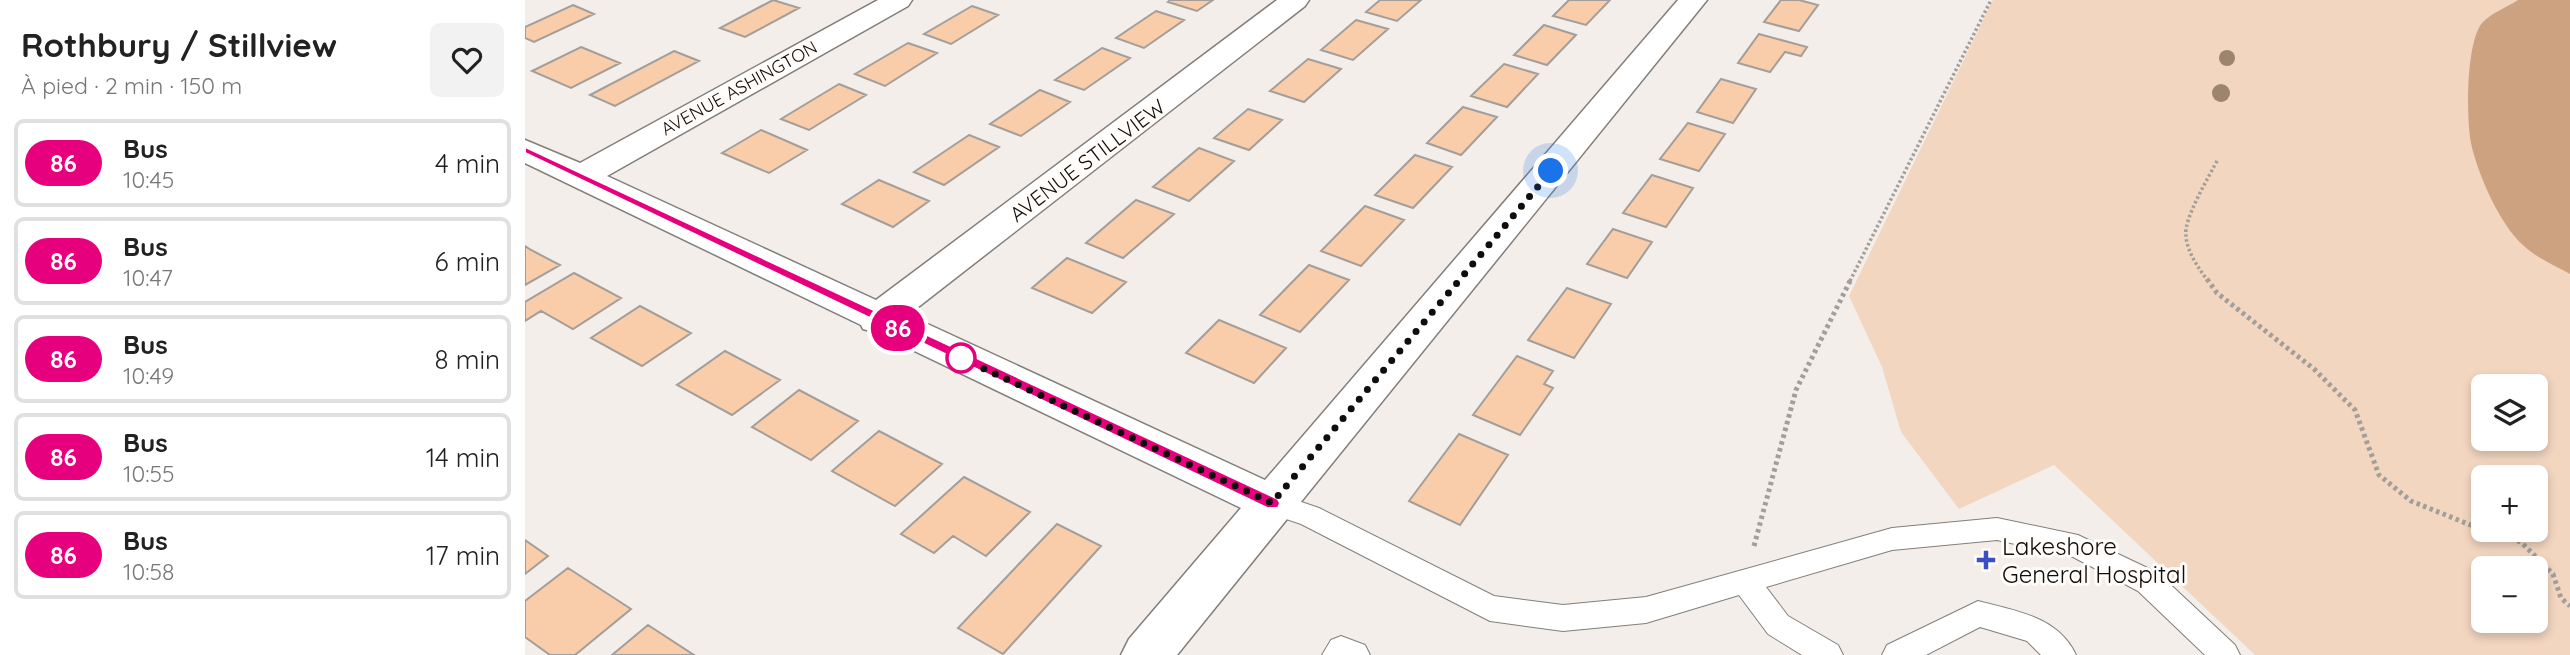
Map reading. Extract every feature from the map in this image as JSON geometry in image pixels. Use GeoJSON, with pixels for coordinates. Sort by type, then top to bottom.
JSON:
{"type":"FeatureCollection","features":[{"type":"Feature","properties":{"kind":"street","name":"AVENUE ASHINGTON"},"geometry":{"type":"LineString","coordinates":[[580,177],[898,0]]}},
{"type":"Feature","properties":{"kind":"street","name":"AVENUE STILLVIEW"},"geometry":{"type":"LineString","coordinates":[[877,318],[1296,0]]}},
{"type":"Feature","properties":{"kind":"street"},"geometry":{"type":"LineString","coordinates":[[1146,655],[1693,0]]}},
{"type":"Feature","properties":{"kind":"street"},"geometry":{"type":"LineString","coordinates":[[525,150],[1272,503]]}},
{"type":"Feature","properties":{"kind":"lane"},"geometry":{"type":"LineString","coordinates":[[1272,503],[1310,516],[1490,607],[1563,618],[1646,610],[1892,539],[1997,529],[2078,547],[2148,582],[2225,655]]}},
{"type":"Feature","properties":{"kind":"lane"},"geometry":{"type":"LineString","coordinates":[[1745,581],[1778,625],[1828,655]]}},
{"type":"Feature","properties":{"kind":"lane"},"geometry":{"type":"LineString","coordinates":[[1897,655],[1978,614],[2036,630],[2061,655]]}},
{"type":"Feature","properties":{"kind":"lane"},"geometry":{"type":"LineString","coordinates":[[1337,655],[1341,649],[1355,655]]}},
{"type":"Feature","properties":{"kind":"path"},"geometry":{"type":"LineString","coordinates":[[1745,581],[1796,390],[1991,0]]}},
{"type":"Feature","properties":{"kind":"path"},"geometry":{"type":"LineString","coordinates":[[2218,159],[2194,206],[2186,235],[2196,264],[2217,293],[2314,369],[2355,410],[2379,475],[2411,501],[2471,525]]}},
{"type":"Feature","properties":{"kind":"path"},"geometry":{"type":"LineString","coordinates":[[2521,542],[2553,574],[2561,598],[2570,606]]}},
{"type":"Feature","properties":{"kind":"shaded area"},"geometry":{"type":"Polygon","coordinates":[[[1993,0],[2570,0],[2570,655],[2255,655],[2054,465],[1959,509],[1901,432],[1882,367],[1849,296],[1993,0]]]}},
{"type":"Feature","properties":{"kind":"shaded area"},"geometry":{"type":"Polygon","coordinates":[[[2518,0],[2570,0],[2570,274],[2546,262],[2515,237],[2484,184],[2471,143],[2468,116],[2469,81],[2477,33],[2485,20],[2518,0]]]}},
{"type":"Feature","properties":{"kind":"building"},"geometry":{"type":"Polygon","coordinates":[[[773,0],[799,8],[745,37],[720,28],[773,0]]]}},
{"type":"Feature","properties":{"kind":"building"},"geometry":{"type":"Polygon","coordinates":[[[1213,0],[1197,11],[1168,2],[1213,0]]]}},
{"type":"Feature","properties":{"kind":"building"},"geometry":{"type":"Polygon","coordinates":[[[1380,0],[1421,0],[1397,21],[1366,12],[1380,0]]]}},
{"type":"Feature","properties":{"kind":"building"},"geometry":{"type":"Polygon","coordinates":[[[1569,0],[1610,0],[1586,25],[1553,16],[1569,0]]]}},
{"type":"Feature","properties":{"kind":"building"},"geometry":{"type":"Polygon","coordinates":[[[1781,0],[1799,0],[1818,5],[1799,31],[1764,22],[1781,0]]]}},
{"type":"Feature","properties":{"kind":"building"},"geometry":{"type":"Polygon","coordinates":[[[573,5],[594,14],[534,42],[525,38],[525,27],[573,5]]]}},
{"type":"Feature","properties":{"kind":"building"},"geometry":{"type":"Polygon","coordinates":[[[972,6],[998,15],[951,44],[924,34],[972,6]]]}},
{"type":"Feature","properties":{"kind":"building"},"geometry":{"type":"Polygon","coordinates":[[[1156,11],[1184,20],[1144,48],[1116,38],[1156,11]]]}},
{"type":"Feature","properties":{"kind":"building"},"geometry":{"type":"Polygon","coordinates":[[[1356,20],[1388,29],[1353,60],[1321,50],[1356,20]]]}},
{"type":"Feature","properties":{"kind":"building"},"geometry":{"type":"Polygon","coordinates":[[[1544,25],[1576,35],[1547,65],[1514,55],[1544,25]]]}},
{"type":"Feature","properties":{"kind":"building"},"geometry":{"type":"Polygon","coordinates":[[[1759,34],[1807,47],[1801,56],[1785,52],[1770,72],[1738,63],[1759,34]]]}},
{"type":"Feature","properties":{"kind":"building"},"geometry":{"type":"Polygon","coordinates":[[[908,43],[937,53],[885,86],[855,74],[908,43]]]}},
{"type":"Feature","properties":{"kind":"building"},"geometry":{"type":"Polygon","coordinates":[[[581,47],[620,63],[571,88],[532,71],[581,47]]]}},
{"type":"Feature","properties":{"kind":"building"},"geometry":{"type":"Polygon","coordinates":[[[1102,48],[1130,58],[1084,90],[1055,80],[1102,48]]]}},
{"type":"Feature","properties":{"kind":"building"},"geometry":{"type":"Polygon","coordinates":[[[674,51],[699,61],[615,106],[590,95],[674,51]]]}},
{"type":"Feature","properties":{"kind":"building"},"geometry":{"type":"Polygon","coordinates":[[[1308,59],[1341,69],[1304,102],[1270,91],[1308,59]]]}},
{"type":"Feature","properties":{"kind":"building"},"geometry":{"type":"Polygon","coordinates":[[[1504,64],[1538,74],[1507,107],[1471,96],[1504,64]]]}},
{"type":"Feature","properties":{"kind":"building"},"geometry":{"type":"Polygon","coordinates":[[[1721,79],[1756,89],[1733,123],[1697,112],[1721,79]]]}},
{"type":"Feature","properties":{"kind":"building"},"geometry":{"type":"Polygon","coordinates":[[[839,84],[866,95],[809,130],[781,119],[839,84]]]}},
{"type":"Feature","properties":{"kind":"building"},"geometry":{"type":"Polygon","coordinates":[[[1040,90],[1070,102],[1021,136],[990,124],[1040,90]]]}},
{"type":"Feature","properties":{"kind":"building"},"geometry":{"type":"Polygon","coordinates":[[[1463,107],[1497,117],[1461,155],[1427,143],[1463,107]]]}},
{"type":"Feature","properties":{"kind":"building"},"geometry":{"type":"Polygon","coordinates":[[[1248,109],[1282,120],[1249,150],[1214,138],[1248,109]]]}},
{"type":"Feature","properties":{"kind":"building"},"geometry":{"type":"Polygon","coordinates":[[[1688,123],[1725,134],[1699,171],[1660,159],[1688,123]]]}},
{"type":"Feature","properties":{"kind":"building"},"geometry":{"type":"Polygon","coordinates":[[[761,130],[807,150],[769,173],[722,153],[761,130]]]}},
{"type":"Feature","properties":{"kind":"building"},"geometry":{"type":"Polygon","coordinates":[[[969,135],[999,147],[944,185],[914,172],[969,135]]]}},
{"type":"Feature","properties":{"kind":"building"},"geometry":{"type":"Polygon","coordinates":[[[1199,148],[1234,161],[1189,201],[1153,187],[1199,148]]]}},
{"type":"Feature","properties":{"kind":"building"},"geometry":{"type":"Polygon","coordinates":[[[1415,155],[1452,167],[1413,208],[1375,195],[1415,155]]]}},
{"type":"Feature","properties":{"kind":"building"},"geometry":{"type":"Polygon","coordinates":[[[1652,175],[1693,188],[1666,227],[1623,213],[1652,175]]]}},
{"type":"Feature","properties":{"kind":"building"},"geometry":{"type":"Polygon","coordinates":[[[879,180],[929,201],[893,227],[842,204],[879,180]]]}},
{"type":"Feature","properties":{"kind":"building"},"geometry":{"type":"Polygon","coordinates":[[[1136,200],[1174,214],[1123,258],[1086,243],[1136,200]]]}},
{"type":"Feature","properties":{"kind":"building"},"geometry":{"type":"Polygon","coordinates":[[[1365,206],[1404,220],[1361,266],[1321,251],[1365,206]]]}},
{"type":"Feature","properties":{"kind":"building"},"geometry":{"type":"Polygon","coordinates":[[[1613,229],[1652,242],[1627,278],[1587,264],[1613,229]]]}},
{"type":"Feature","properties":{"kind":"building"},"geometry":{"type":"Polygon","coordinates":[[[525,246],[531,250],[560,265],[525,285],[525,246]]]}},
{"type":"Feature","properties":{"kind":"building"},"geometry":{"type":"Polygon","coordinates":[[[1067,258],[1126,282],[1092,313],[1032,288],[1067,258]]]}},
{"type":"Feature","properties":{"kind":"building"},"geometry":{"type":"Polygon","coordinates":[[[1309,265],[1349,280],[1300,332],[1260,315],[1309,265]]]}},
{"type":"Feature","properties":{"kind":"building"},"geometry":{"type":"Polygon","coordinates":[[[574,273],[621,298],[573,329],[541,311],[525,321],[525,302],[574,273]]]}},
{"type":"Feature","properties":{"kind":"building"},"geometry":{"type":"Polygon","coordinates":[[[1567,288],[1611,304],[1574,358],[1528,340],[1567,288]]]}},
{"type":"Feature","properties":{"kind":"building"},"geometry":{"type":"Polygon","coordinates":[[[640,306],[691,333],[642,366],[591,338],[640,306]]]}},
{"type":"Feature","properties":{"kind":"building"},"geometry":{"type":"Polygon","coordinates":[[[1219,320],[1286,348],[1254,383],[1186,353],[1219,320]]]}},
{"type":"Feature","properties":{"kind":"building"},"geometry":{"type":"Polygon","coordinates":[[[725,351],[780,380],[732,415],[677,385],[725,351]]]}},
{"type":"Feature","properties":{"kind":"building"},"geometry":{"type":"Polygon","coordinates":[[[1517,356],[1553,371],[1544,384],[1553,388],[1520,435],[1473,415],[1517,356]]]}},
{"type":"Feature","properties":{"kind":"building"},"geometry":{"type":"Polygon","coordinates":[[[799,390],[858,421],[811,460],[752,427],[799,390]]]}},
{"type":"Feature","properties":{"kind":"building"},"geometry":{"type":"Polygon","coordinates":[[[879,431],[942,464],[895,506],[832,471],[879,431]]]}},
{"type":"Feature","properties":{"kind":"building"},"geometry":{"type":"Polygon","coordinates":[[[1459,434],[1508,455],[1460,525],[1409,501],[1459,434]]]}},
{"type":"Feature","properties":{"kind":"building"},"geometry":{"type":"Polygon","coordinates":[[[964,477],[1030,512],[986,556],[953,536],[934,553],[901,534],[964,477]]]}},
{"type":"Feature","properties":{"kind":"building"},"geometry":{"type":"Polygon","coordinates":[[[1057,524],[1101,546],[1003,654],[958,628],[1057,524]]]}},
{"type":"Feature","properties":{"kind":"building"},"geometry":{"type":"Polygon","coordinates":[[[525,540],[548,556],[525,574],[525,540]]]}},
{"type":"Feature","properties":{"kind":"building"},"geometry":{"type":"Polygon","coordinates":[[[568,568],[631,609],[575,655],[550,655],[525,637],[525,601],[568,568]]]}},
{"type":"Feature","properties":{"kind":"building"},"geometry":{"type":"Polygon","coordinates":[[[648,625],[694,655],[612,655],[648,625]]]}},
{"type":"Feature","properties":{"kind":"bus line","name":"86"},"geometry":{"type":"LineString","coordinates":[[525,150],[1272,503]]}},
{"type":"Feature","properties":{"kind":"place","name":"Lakeshore General Hospital"},"geometry":{"type":"Point","coordinates":[1986,560]}},
{"type":"Feature","properties":{"kind":"route"},"geometry":{"type":"LineString","coordinates":[[961,358],[1272,503],[1551,171]]}}]}
